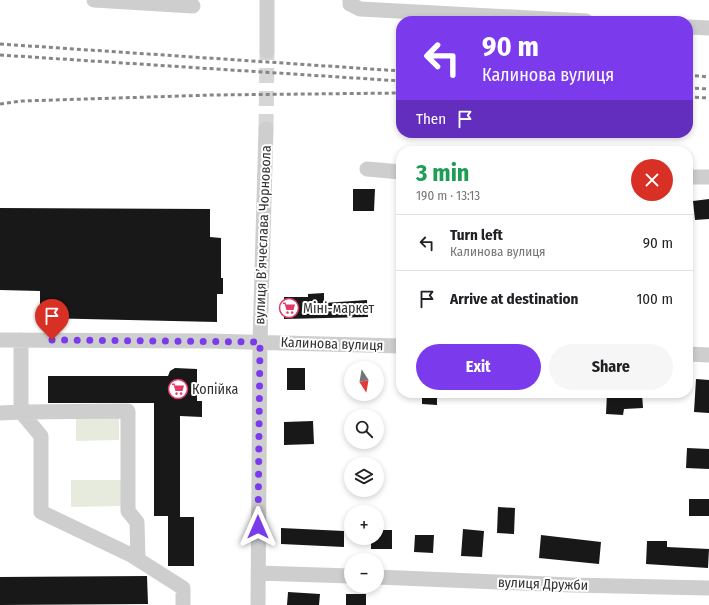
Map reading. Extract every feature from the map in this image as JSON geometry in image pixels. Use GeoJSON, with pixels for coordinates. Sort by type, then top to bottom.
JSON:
{"type":"FeatureCollection","features":[{"type":"Feature","properties":{"kind":"street"},"geometry":{"type":"LineString","coordinates":[[94,0],[192,6]]}},
{"type":"Feature","properties":{"kind":"street"},"geometry":{"type":"LineString","coordinates":[[267,0],[267,51]]}},
{"type":"Feature","properties":{"kind":"street"},"geometry":{"type":"LineString","coordinates":[[355,4],[518,16]]}},
{"type":"Feature","properties":{"kind":"street"},"geometry":{"type":"LineString","coordinates":[[693,26],[709,28]]}},
{"type":"Feature","properties":{"kind":"street","name":"вулиця Вʼячеслава Чорновола"},"geometry":{"type":"LineString","coordinates":[[258,605],[260,342],[266,129]]}},
{"type":"Feature","properties":{"kind":"street"},"geometry":{"type":"LineString","coordinates":[[367,169],[396,172]]}},
{"type":"Feature","properties":{"kind":"street"},"geometry":{"type":"LineString","coordinates":[[693,177],[709,177]]}},
{"type":"Feature","properties":{"kind":"street","name":"Калинова вулиця"},"geometry":{"type":"LineString","coordinates":[[0,340],[260,342],[396,346]]}},
{"type":"Feature","properties":{"kind":"street"},"geometry":{"type":"LineString","coordinates":[[22,340],[21,412],[40,436],[41,512],[138,560],[183,588],[183,605]]}},
{"type":"Feature","properties":{"kind":"street"},"geometry":{"type":"LineString","coordinates":[[693,354],[709,355]]}},
{"type":"Feature","properties":{"kind":"street"},"geometry":{"type":"LineString","coordinates":[[0,413],[128,410],[128,511],[137,522],[138,560]]}},
{"type":"Feature","properties":{"kind":"street"},"geometry":{"type":"LineString","coordinates":[[258,573],[344,576]]}},
{"type":"Feature","properties":{"kind":"street","name":"вулиця Дружби"},"geometry":{"type":"LineString","coordinates":[[384,577],[572,585],[709,588]]}},
{"type":"Feature","properties":{"kind":"shaded area"},"geometry":{"type":"Polygon","coordinates":[[[119,416],[119,440],[76,441],[76,418],[119,416]]]}},
{"type":"Feature","properties":{"kind":"shaded area"},"geometry":{"type":"Polygon","coordinates":[[[71,480],[124,480],[123,506],[71,507],[71,480]]]}},
{"type":"Feature","properties":{"kind":"building"},"geometry":{"type":"Polygon","coordinates":[[[353,189],[375,189],[374,211],[353,211],[353,189]]]}},
{"type":"Feature","properties":{"kind":"building"},"geometry":{"type":"Polygon","coordinates":[[[709,199],[709,219],[695,220],[693,201],[709,199]]]}},
{"type":"Feature","properties":{"kind":"building"},"geometry":{"type":"Polygon","coordinates":[[[0,208],[210,209],[210,237],[221,238],[221,278],[223,278],[223,294],[217,294],[217,322],[40,318],[40,291],[0,290],[0,208]]]}},
{"type":"Feature","properties":{"kind":"building"},"geometry":{"type":"Polygon","coordinates":[[[324,293],[324,303],[367,300],[368,317],[284,319],[284,297],[308,297],[308,294],[324,293]]]}},
{"type":"Feature","properties":{"kind":"building"},"geometry":{"type":"Polygon","coordinates":[[[175,368],[197,369],[197,401],[202,401],[202,417],[180,416],[180,517],[194,517],[194,566],[168,566],[168,516],[154,516],[154,403],[48,403],[48,376],[168,376],[170,371],[175,368]]]}},
{"type":"Feature","properties":{"kind":"building"},"geometry":{"type":"Polygon","coordinates":[[[287,368],[305,368],[305,390],[287,390],[287,368]]]}},
{"type":"Feature","properties":{"kind":"building"},"geometry":{"type":"Polygon","coordinates":[[[696,379],[709,380],[709,413],[694,412],[696,379]]]}},
{"type":"Feature","properties":{"kind":"building"},"geometry":{"type":"Polygon","coordinates":[[[422,398],[437,398],[437,405],[422,404],[422,398]]]}},
{"type":"Feature","properties":{"kind":"building"},"geometry":{"type":"Polygon","coordinates":[[[607,398],[642,398],[643,408],[624,409],[623,415],[606,414],[607,398]]]}},
{"type":"Feature","properties":{"kind":"building"},"geometry":{"type":"Polygon","coordinates":[[[313,421],[314,444],[284,445],[284,422],[313,421]]]}},
{"type":"Feature","properties":{"kind":"building"},"geometry":{"type":"Polygon","coordinates":[[[687,448],[709,449],[709,469],[686,468],[687,448]]]}},
{"type":"Feature","properties":{"kind":"building"},"geometry":{"type":"Polygon","coordinates":[[[689,499],[709,499],[709,516],[689,516],[689,499]]]}},
{"type":"Feature","properties":{"kind":"building"},"geometry":{"type":"Polygon","coordinates":[[[498,507],[515,508],[514,534],[497,533],[498,507]]]}},
{"type":"Feature","properties":{"kind":"building"},"geometry":{"type":"Polygon","coordinates":[[[281,528],[344,531],[344,547],[281,544],[281,528]]]}},
{"type":"Feature","properties":{"kind":"building"},"geometry":{"type":"Polygon","coordinates":[[[463,529],[484,531],[482,557],[461,556],[463,529]]]}},
{"type":"Feature","properties":{"kind":"building"},"geometry":{"type":"Polygon","coordinates":[[[384,530],[392,530],[392,549],[371,549],[371,545],[384,545],[384,530]]]}},
{"type":"Feature","properties":{"kind":"building"},"geometry":{"type":"Polygon","coordinates":[[[415,535],[434,535],[433,553],[414,552],[415,535]]]}},
{"type":"Feature","properties":{"kind":"building"},"geometry":{"type":"Polygon","coordinates":[[[541,535],[601,542],[599,564],[539,558],[541,535]]]}},
{"type":"Feature","properties":{"kind":"building"},"geometry":{"type":"Polygon","coordinates":[[[647,541],[667,541],[667,547],[709,549],[708,568],[646,564],[647,541]]]}},
{"type":"Feature","properties":{"kind":"building"},"geometry":{"type":"Polygon","coordinates":[[[147,576],[148,604],[0,605],[0,577],[147,576]]]}},
{"type":"Feature","properties":{"kind":"building"},"geometry":{"type":"Polygon","coordinates":[[[288,592],[320,594],[319,605],[287,605],[288,592]]]}},
{"type":"Feature","properties":{"kind":"building"},"geometry":{"type":"Polygon","coordinates":[[[346,594],[366,594],[366,605],[346,605],[346,594]]]}},
{"type":"Feature","properties":{"kind":"tunnel"},"geometry":{"type":"LineString","coordinates":[[266,129],[267,51]]}},
{"type":"Feature","properties":{"kind":"railway"},"geometry":{"type":"LineString","coordinates":[[0,44],[396,71]]}},
{"type":"Feature","properties":{"kind":"railway"},"geometry":{"type":"LineString","coordinates":[[0,55],[396,81]]}},
{"type":"Feature","properties":{"kind":"railway"},"geometry":{"type":"LineString","coordinates":[[693,75],[709,77]]}},
{"type":"Feature","properties":{"kind":"railway"},"geometry":{"type":"LineString","coordinates":[[693,88],[709,89]]}},
{"type":"Feature","properties":{"kind":"railway"},"geometry":{"type":"LineString","coordinates":[[0,104],[22,101],[213,95],[396,93]]}},
{"type":"Feature","properties":{"kind":"railway"},"geometry":{"type":"LineString","coordinates":[[693,97],[709,98]]}},
{"type":"Feature","properties":{"kind":"place","name":"Міні-маркет"},"geometry":{"type":"Point","coordinates":[289,308]}},
{"type":"Feature","properties":{"kind":"place","name":"Копійка"},"geometry":{"type":"Point","coordinates":[178,389]}},
{"type":"Feature","properties":{"kind":"route"},"geometry":{"type":"LineString","coordinates":[[52,340],[260,342],[258,527]]}}]}
